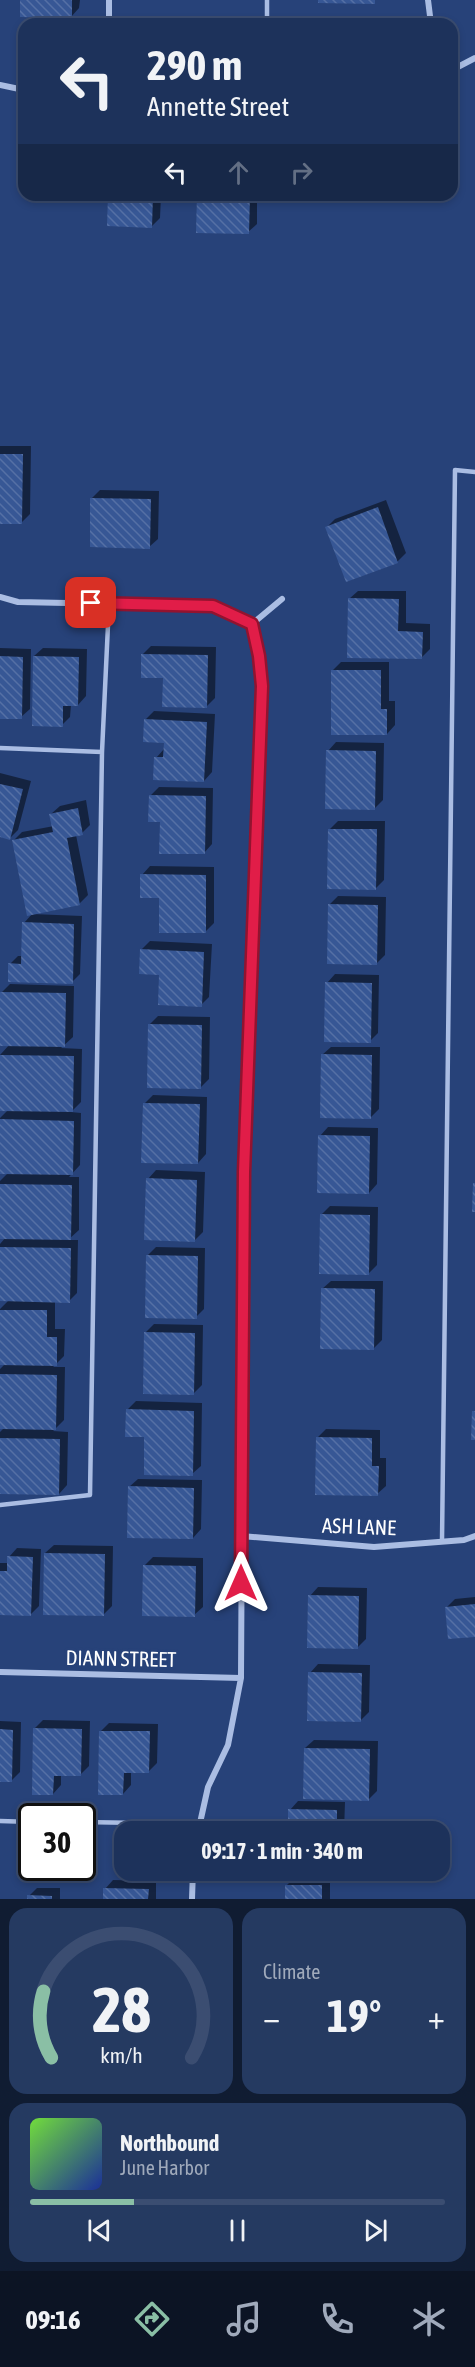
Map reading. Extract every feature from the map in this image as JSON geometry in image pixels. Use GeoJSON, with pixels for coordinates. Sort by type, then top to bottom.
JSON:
{"type":"FeatureCollection","features":[{"type":"Feature","properties":{"kind":"street"},"geometry":{"type":"LineString","coordinates":[[109,0],[109,18]]}},
{"type":"Feature","properties":{"kind":"street"},"geometry":{"type":"LineString","coordinates":[[428,0],[430,18]]}},
{"type":"Feature","properties":{"kind":"street"},"geometry":{"type":"LineString","coordinates":[[458,66],[475,58]]}},
{"type":"Feature","properties":{"kind":"street"},"geometry":{"type":"LineString","coordinates":[[0,85],[18,89]]}},
{"type":"Feature","properties":{"kind":"street"},"geometry":{"type":"LineString","coordinates":[[0,597],[18,602],[213,606],[252,624]]}},
{"type":"Feature","properties":{"kind":"street"},"geometry":{"type":"LineString","coordinates":[[252,624],[282,598]]}},
{"type":"Feature","properties":{"kind":"street"},"geometry":{"type":"LineString","coordinates":[[200,1821],[208,1787],[228,1745],[241,1678],[244,1172],[262,686],[259,656],[252,624]]}},
{"type":"Feature","properties":{"kind":"street","name":"ASH LANE"},"geometry":{"type":"LineString","coordinates":[[241,1536],[374,1547],[464,1540],[475,1536]]}},
{"type":"Feature","properties":{"kind":"street","name":"DIANN STREET"},"geometry":{"type":"LineString","coordinates":[[0,1672],[241,1678]]}},
{"type":"Feature","properties":{"kind":"street"},"geometry":{"type":"LineString","coordinates":[[192,1899],[193,1881]]}},
{"type":"Feature","properties":{"kind":"lane"},"geometry":{"type":"LineString","coordinates":[[267,0],[267,18]]}},
{"type":"Feature","properties":{"kind":"lane"},"geometry":{"type":"LineString","coordinates":[[442,1541],[455,470],[475,472]]}},
{"type":"Feature","properties":{"kind":"lane"},"geometry":{"type":"LineString","coordinates":[[0,1505],[90,1495],[102,752],[109,604]]}},
{"type":"Feature","properties":{"kind":"lane"},"geometry":{"type":"LineString","coordinates":[[0,748],[102,752]]}},
{"type":"Feature","properties":{"kind":"lane"},"geometry":{"type":"LineString","coordinates":[[0,1821],[18,1822]]}},
{"type":"Feature","properties":{"kind":"lane"},"geometry":{"type":"LineString","coordinates":[[96,1822],[114,1823]]}},
{"type":"Feature","properties":{"kind":"building"},"geometry":{"type":"Polygon","coordinates":[[[20,0],[72,0],[72,18],[20,17],[20,0]]]}},
{"type":"Feature","properties":{"kind":"building"},"geometry":{"type":"Polygon","coordinates":[[[318,0],[375,0],[375,4],[318,3],[318,0]]]}},
{"type":"Feature","properties":{"kind":"building"},"geometry":{"type":"Polygon","coordinates":[[[108,201],[153,201],[152,228],[107,226],[108,201]]]}},
{"type":"Feature","properties":{"kind":"building"},"geometry":{"type":"Polygon","coordinates":[[[197,201],[250,201],[249,234],[196,233],[197,201]]]}},
{"type":"Feature","properties":{"kind":"building"},"geometry":{"type":"Polygon","coordinates":[[[0,454],[23,454],[22,524],[0,524],[0,454]]]}},
{"type":"Feature","properties":{"kind":"building"},"geometry":{"type":"Polygon","coordinates":[[[90,498],[151,499],[150,549],[90,547],[90,498]]]}},
{"type":"Feature","properties":{"kind":"building"},"geometry":{"type":"Polygon","coordinates":[[[378,507],[398,563],[346,582],[325,527],[378,507]]]}},
{"type":"Feature","properties":{"kind":"building"},"geometry":{"type":"Polygon","coordinates":[[[348,598],[399,599],[398,631],[423,632],[422,659],[347,658],[348,598]]]}},
{"type":"Feature","properties":{"kind":"building"},"geometry":{"type":"Polygon","coordinates":[[[141,654],[208,655],[207,708],[162,707],[163,678],[141,678],[141,654]]]}},
{"type":"Feature","properties":{"kind":"building"},"geometry":{"type":"Polygon","coordinates":[[[0,656],[23,657],[22,719],[0,719],[0,656]]]}},
{"type":"Feature","properties":{"kind":"building"},"geometry":{"type":"Polygon","coordinates":[[[33,656],[79,657],[78,706],[63,706],[63,727],[32,726],[33,656]]]}},
{"type":"Feature","properties":{"kind":"building"},"geometry":{"type":"Polygon","coordinates":[[[331,670],[381,670],[381,709],[387,709],[387,735],[331,735],[331,670]]]}},
{"type":"Feature","properties":{"kind":"building"},"geometry":{"type":"Polygon","coordinates":[[[144,719],[207,722],[204,782],[153,780],[154,757],[163,757],[164,743],[143,742],[144,719]]]}},
{"type":"Feature","properties":{"kind":"building"},"geometry":{"type":"Polygon","coordinates":[[[326,750],[376,751],[375,810],[325,809],[326,750]]]}},
{"type":"Feature","properties":{"kind":"building"},"geometry":{"type":"Polygon","coordinates":[[[0,784],[23,789],[10,840],[0,837],[0,784]]]}},
{"type":"Feature","properties":{"kind":"building"},"geometry":{"type":"Polygon","coordinates":[[[149,795],[206,796],[205,854],[159,854],[160,822],[148,822],[149,795]]]}},
{"type":"Feature","properties":{"kind":"building"},"geometry":{"type":"Polygon","coordinates":[[[78,808],[83,835],[67,838],[80,905],[27,916],[12,840],[53,832],[49,814],[78,808]]]}},
{"type":"Feature","properties":{"kind":"building"},"geometry":{"type":"Polygon","coordinates":[[[328,829],[377,829],[376,890],[327,889],[328,829]]]}},
{"type":"Feature","properties":{"kind":"building"},"geometry":{"type":"Polygon","coordinates":[[[140,874],[206,875],[206,933],[159,933],[159,898],[140,898],[140,874]]]}},
{"type":"Feature","properties":{"kind":"building"},"geometry":{"type":"Polygon","coordinates":[[[328,904],[378,905],[377,965],[327,964],[328,904]]]}},
{"type":"Feature","properties":{"kind":"building"},"geometry":{"type":"Polygon","coordinates":[[[22,922],[74,924],[73,984],[8,982],[8,963],[21,964],[22,922]]]}},
{"type":"Feature","properties":{"kind":"building"},"geometry":{"type":"Polygon","coordinates":[[[140,949],[204,952],[202,1007],[158,1005],[159,975],[139,974],[140,949]]]}},
{"type":"Feature","properties":{"kind":"building"},"geometry":{"type":"Polygon","coordinates":[[[325,982],[372,983],[371,1043],[324,1042],[325,982]]]}},
{"type":"Feature","properties":{"kind":"building"},"geometry":{"type":"Polygon","coordinates":[[[0,992],[66,993],[65,1047],[0,1046],[0,992]]]}},
{"type":"Feature","properties":{"kind":"building"},"geometry":{"type":"Polygon","coordinates":[[[148,1024],[202,1025],[201,1089],[147,1088],[148,1024]]]}},
{"type":"Feature","properties":{"kind":"building"},"geometry":{"type":"Polygon","coordinates":[[[321,1054],[372,1055],[371,1119],[320,1118],[321,1054]]]}},
{"type":"Feature","properties":{"kind":"building"},"geometry":{"type":"Polygon","coordinates":[[[0,1055],[74,1056],[73,1112],[0,1111],[0,1055]]]}},
{"type":"Feature","properties":{"kind":"building"},"geometry":{"type":"Polygon","coordinates":[[[143,1103],[200,1104],[198,1164],[141,1163],[143,1103]]]}},
{"type":"Feature","properties":{"kind":"building"},"geometry":{"type":"Polygon","coordinates":[[[0,1119],[74,1121],[73,1175],[0,1174],[0,1119]]]}},
{"type":"Feature","properties":{"kind":"building"},"geometry":{"type":"Polygon","coordinates":[[[318,1135],[370,1136],[369,1194],[317,1193],[318,1135]]]}},
{"type":"Feature","properties":{"kind":"building"},"geometry":{"type":"Polygon","coordinates":[[[146,1178],[197,1180],[195,1242],[144,1240],[146,1178]]]}},
{"type":"Feature","properties":{"kind":"building"},"geometry":{"type":"Polygon","coordinates":[[[473,1183],[475,1183],[475,1212],[472,1212],[473,1183]]]}},
{"type":"Feature","properties":{"kind":"building"},"geometry":{"type":"Polygon","coordinates":[[[0,1184],[72,1185],[71,1240],[0,1239],[0,1184]]]}},
{"type":"Feature","properties":{"kind":"building"},"geometry":{"type":"Polygon","coordinates":[[[320,1214],[370,1215],[369,1275],[319,1274],[320,1214]]]}},
{"type":"Feature","properties":{"kind":"building"},"geometry":{"type":"Polygon","coordinates":[[[0,1247],[71,1248],[70,1303],[0,1301],[0,1247]]]}},
{"type":"Feature","properties":{"kind":"building"},"geometry":{"type":"Polygon","coordinates":[[[146,1255],[198,1256],[197,1319],[145,1318],[146,1255]]]}},
{"type":"Feature","properties":{"kind":"building"},"geometry":{"type":"Polygon","coordinates":[[[321,1288],[375,1289],[374,1350],[320,1349],[321,1288]]]}},
{"type":"Feature","properties":{"kind":"building"},"geometry":{"type":"Polygon","coordinates":[[[0,1310],[47,1310],[47,1337],[57,1337],[57,1366],[0,1365],[0,1310]]]}},
{"type":"Feature","properties":{"kind":"building"},"geometry":{"type":"Polygon","coordinates":[[[144,1332],[195,1333],[194,1395],[143,1394],[144,1332]]]}},
{"type":"Feature","properties":{"kind":"building"},"geometry":{"type":"Polygon","coordinates":[[[0,1374],[57,1375],[56,1430],[0,1429],[0,1374]]]}},
{"type":"Feature","properties":{"kind":"building"},"geometry":{"type":"Polygon","coordinates":[[[126,1409],[194,1411],[193,1476],[144,1475],[144,1437],[125,1437],[126,1409]]]}},
{"type":"Feature","properties":{"kind":"building"},"geometry":{"type":"Polygon","coordinates":[[[472,1411],[475,1411],[475,1440],[471,1440],[472,1411]]]}},
{"type":"Feature","properties":{"kind":"building"},"geometry":{"type":"Polygon","coordinates":[[[316,1437],[372,1438],[372,1466],[379,1466],[378,1496],[315,1495],[316,1437]]]}},
{"type":"Feature","properties":{"kind":"building"},"geometry":{"type":"Polygon","coordinates":[[[0,1438],[60,1439],[59,1495],[0,1494],[0,1438]]]}},
{"type":"Feature","properties":{"kind":"building"},"geometry":{"type":"Polygon","coordinates":[[[128,1486],[194,1488],[193,1539],[127,1538],[128,1486]]]}},
{"type":"Feature","properties":{"kind":"building"},"geometry":{"type":"Polygon","coordinates":[[[44,1553],[105,1554],[104,1616],[43,1615],[44,1553]]]}},
{"type":"Feature","properties":{"kind":"building"},"geometry":{"type":"Polygon","coordinates":[[[7,1556],[33,1557],[31,1616],[0,1615],[0,1571],[7,1571],[7,1556]]]}},
{"type":"Feature","properties":{"kind":"building"},"geometry":{"type":"Polygon","coordinates":[[[143,1565],[196,1566],[195,1617],[142,1616],[143,1565]]]}},
{"type":"Feature","properties":{"kind":"building"},"geometry":{"type":"Polygon","coordinates":[[[308,1595],[359,1596],[358,1649],[307,1648],[308,1595]]]}},
{"type":"Feature","properties":{"kind":"building"},"geometry":{"type":"Polygon","coordinates":[[[475,1604],[475,1637],[448,1639],[445,1607],[475,1604]]]}},
{"type":"Feature","properties":{"kind":"building"},"geometry":{"type":"Polygon","coordinates":[[[308,1672],[362,1673],[361,1722],[307,1721],[308,1672]]]}},
{"type":"Feature","properties":{"kind":"building"},"geometry":{"type":"Polygon","coordinates":[[[33,1728],[82,1729],[81,1776],[54,1776],[53,1795],[32,1795],[33,1728]]]}},
{"type":"Feature","properties":{"kind":"building"},"geometry":{"type":"Polygon","coordinates":[[[0,1729],[13,1730],[12,1782],[0,1782],[0,1729]]]}},
{"type":"Feature","properties":{"kind":"building"},"geometry":{"type":"Polygon","coordinates":[[[99,1731],[150,1731],[149,1773],[124,1773],[123,1795],[98,1795],[99,1731]]]}},
{"type":"Feature","properties":{"kind":"building"},"geometry":{"type":"Polygon","coordinates":[[[304,1748],[370,1749],[369,1801],[303,1799],[304,1748]]]}},
{"type":"Feature","properties":{"kind":"building"},"geometry":{"type":"Polygon","coordinates":[[[288,1809],[337,1810],[337,1821],[288,1821],[288,1809]]]}},
{"type":"Feature","properties":{"kind":"building"},"geometry":{"type":"Polygon","coordinates":[[[285,1885],[322,1885],[322,1899],[285,1899],[285,1885]]]}},
{"type":"Feature","properties":{"kind":"building"},"geometry":{"type":"Polygon","coordinates":[[[103,1888],[149,1889],[148,1899],[103,1899],[103,1888]]]}},
{"type":"Feature","properties":{"kind":"building"},"geometry":{"type":"Polygon","coordinates":[[[27,1895],[52,1896],[52,1899],[27,1899],[27,1895]]]}},
{"type":"Feature","properties":{"kind":"route"},"geometry":{"type":"LineString","coordinates":[[91,603],[213,606],[252,624],[259,656],[262,686],[244,1172],[241,1583]]}}]}
